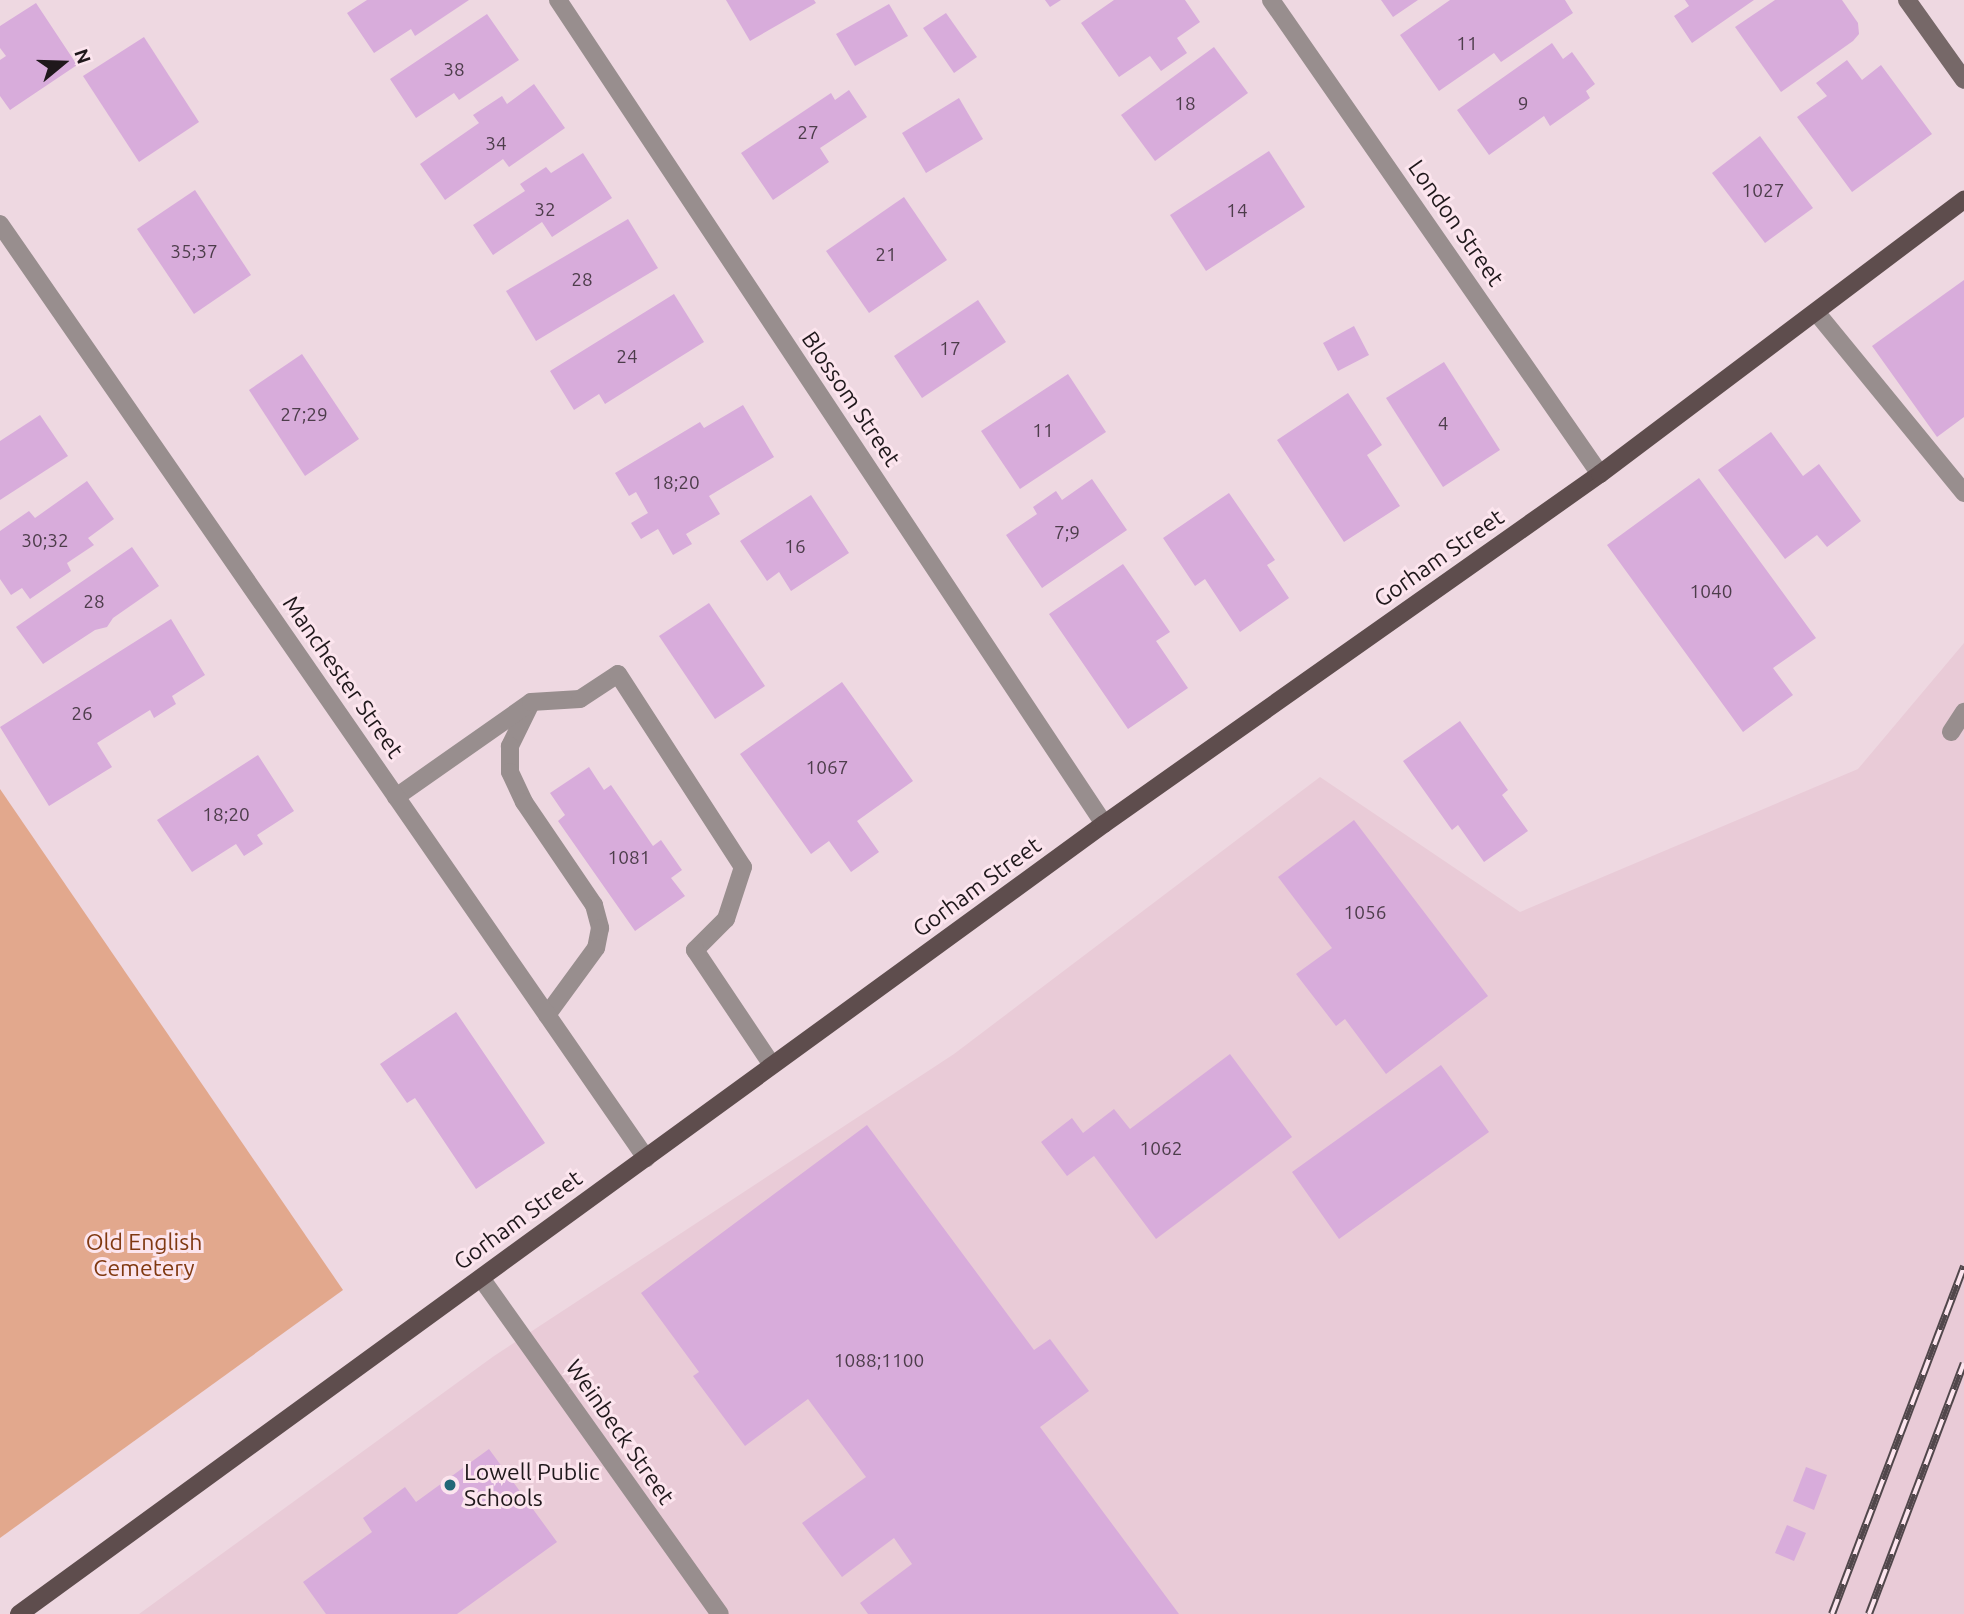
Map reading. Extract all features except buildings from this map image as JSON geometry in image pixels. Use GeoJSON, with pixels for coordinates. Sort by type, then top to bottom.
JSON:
{"type":"FeatureCollection","features":[{"type":"Feature","properties":{"kind":"main road","name":"Gorham Street"},"geometry":{"type":"LineString","coordinates":[[19,1614],[1104,824],[1601,474],[1964,200]]}},
{"type":"Feature","properties":{"kind":"street","name":"Blossom Street"},"geometry":{"type":"LineString","coordinates":[[558,0],[1104,824]]}},
{"type":"Feature","properties":{"kind":"street","name":"London Street"},"geometry":{"type":"LineString","coordinates":[[1271,0],[1601,474]]}},
{"type":"Feature","properties":{"kind":"street"},"geometry":{"type":"LineString","coordinates":[[1907,0],[1964,80]]}},
{"type":"Feature","properties":{"kind":"street","name":"Manchester Street"},"geometry":{"type":"LineString","coordinates":[[0,224],[646,1158]]}},
{"type":"Feature","properties":{"kind":"street"},"geometry":{"type":"LineString","coordinates":[[1816,312],[1964,493]]}},
{"type":"Feature","properties":{"kind":"street"},"geometry":{"type":"LineString","coordinates":[[396,797],[531,702],[580,699],[618,674],[743,867],[726,919],[695,950],[772,1065]]}},
{"type":"Feature","properties":{"kind":"street"},"geometry":{"type":"LineString","coordinates":[[531,702],[510,746],[510,772],[524,802],[594,905],[600,928],[596,948],[547,1015]]}},
{"type":"Feature","properties":{"kind":"street"},"geometry":{"type":"LineString","coordinates":[[1951,732],[1964,712]]}},
{"type":"Feature","properties":{"kind":"street","name":"Weinbeck Street"},"geometry":{"type":"LineString","coordinates":[[481,1278],[720,1614]]}},
{"type":"Feature","properties":{"kind":"shaded area"},"geometry":{"type":"Polygon","coordinates":[[[1964,643],[1964,1614],[139,1614],[494,1356],[954,1054],[1320,777],[1520,912],[1858,769],[1964,643]]]}},
{"type":"Feature","properties":{"kind":"green space","name":"Old English Cemetery"},"geometry":{"type":"Polygon","coordinates":[[[0,789],[343,1290],[0,1538],[0,789]]]}},
{"type":"Feature","properties":{"kind":"railway"},"geometry":{"type":"LineString","coordinates":[[1832,1614],[1964,1266]]}},
{"type":"Feature","properties":{"kind":"railway"},"geometry":{"type":"LineString","coordinates":[[1869,1614],[1964,1363]]}},
{"type":"Feature","properties":{"kind":"place","name":"Lowell Public Schools"},"geometry":{"type":"Point","coordinates":[450,1485]}}]}
